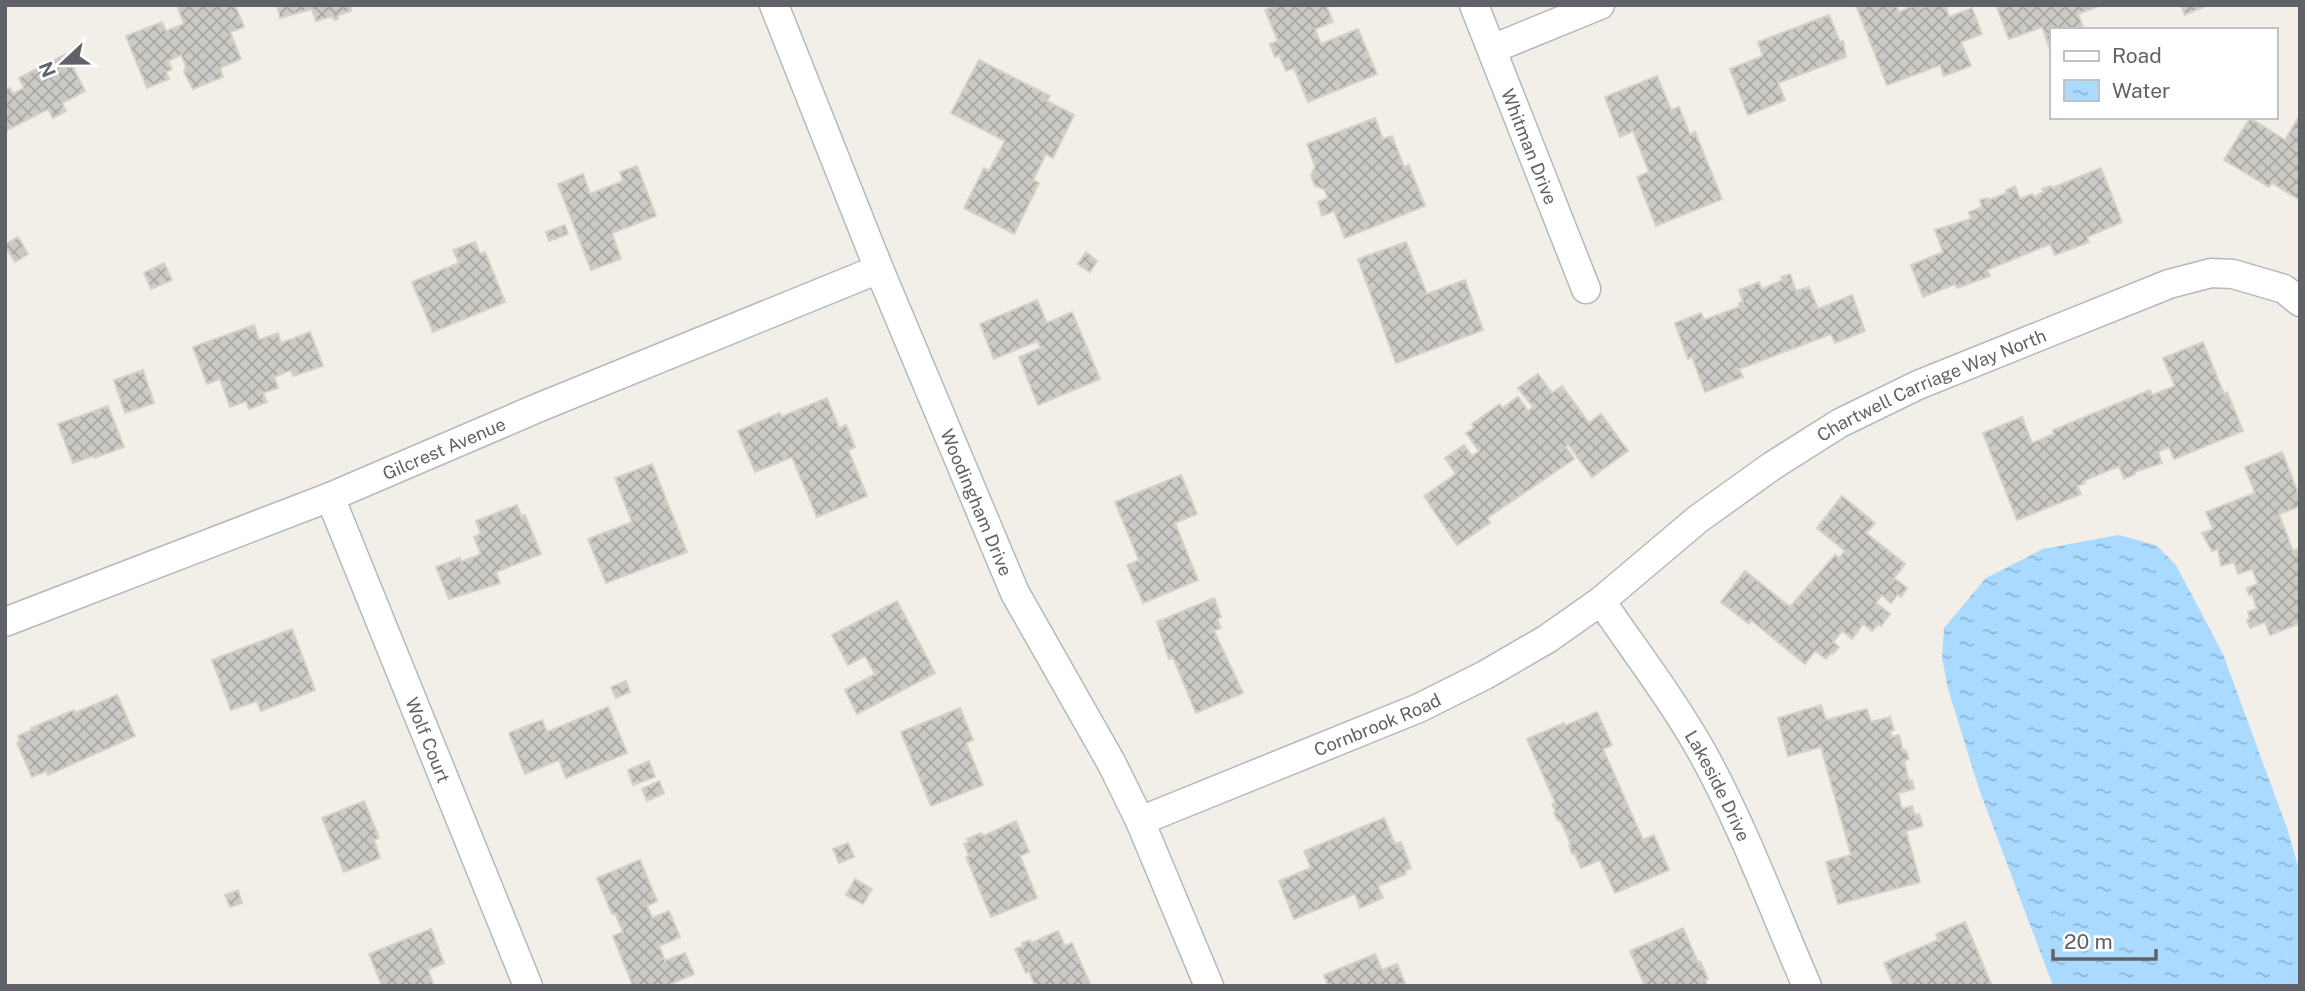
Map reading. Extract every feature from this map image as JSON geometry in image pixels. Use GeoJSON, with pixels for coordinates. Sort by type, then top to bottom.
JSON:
{"type":"FeatureCollection","features":[{"type":"Feature","properties":{"kind":"street","name":"Woodingham Drive"},"geometry":{"type":"LineString","coordinates":[[774,5],[879,269],[1015,593],[1112,764],[1140,821],[1209,986]]}},
{"type":"Feature","properties":{"kind":"street","name":"Whitman Drive"},"geometry":{"type":"LineString","coordinates":[[1474,5],[1586,289]]}},
{"type":"Feature","properties":{"kind":"street"},"geometry":{"type":"LineString","coordinates":[[1492,49],[1600,5]]}},
{"type":"Feature","properties":{"kind":"street","name":"Gilcrest Avenue"},"geometry":{"type":"LineString","coordinates":[[5,622],[330,497],[540,407],[879,269]]}},
{"type":"Feature","properties":{"kind":"street","name":"Chartwell Carriage Way North"},"geometry":{"type":"LineString","coordinates":[[1601,601],[1698,519],[1772,466],[1840,423],[1918,385],[2169,284],[2211,273],[2233,274],[2284,289],[2300,302]]}},
{"type":"Feature","properties":{"kind":"street","name":"Wolf Court"},"geometry":{"type":"LineString","coordinates":[[330,497],[528,986]]}},
{"type":"Feature","properties":{"kind":"street","name":"Cornbrook Road"},"geometry":{"type":"LineString","coordinates":[[1140,821],[1419,708],[1485,675],[1547,639],[1601,601]]}},
{"type":"Feature","properties":{"kind":"street","name":"Lakeside Drive"},"geometry":{"type":"LineString","coordinates":[[1601,601],[1670,700],[1702,752],[1729,807],[1807,986]]}},
{"type":"Feature","properties":{"kind":"water"},"geometry":{"type":"Polygon","coordinates":[[[2118,535],[2156,545],[2176,565],[2223,654],[2288,831],[2300,874],[2300,986],[2053,986],[1979,789],[1948,689],[1942,658],[1944,628],[1986,578],[2043,549],[2118,535]]]}},
{"type":"Feature","properties":{"kind":"building"},"geometry":{"type":"Polygon","coordinates":[[[185,5],[235,5],[244,27],[230,32],[241,59],[220,68],[223,77],[193,89],[184,72],[186,66],[181,55],[168,61],[172,69],[166,72],[169,79],[147,88],[126,36],[162,22],[166,31],[184,24],[178,8],[185,5]]]}},
{"type":"Feature","properties":{"kind":"building"},"geometry":{"type":"Polygon","coordinates":[[[277,5],[350,5],[351,11],[338,15],[338,19],[334,20],[333,16],[316,21],[312,9],[280,18],[277,5]]]}},
{"type":"Feature","properties":{"kind":"building"},"geometry":{"type":"Polygon","coordinates":[[[1277,5],[1326,5],[1333,22],[1315,29],[1321,44],[1358,29],[1377,74],[1308,102],[1294,68],[1286,71],[1279,55],[1275,57],[1270,44],[1278,41],[1265,10],[1277,5]]]}},
{"type":"Feature","properties":{"kind":"building"},"geometry":{"type":"Polygon","coordinates":[[[1856,5],[1896,5],[1899,12],[1915,5],[1920,5],[1921,8],[1945,5],[1949,17],[1972,8],[1982,34],[1961,42],[1971,66],[1944,76],[1940,65],[1887,85],[1856,5]]]}},
{"type":"Feature","properties":{"kind":"building"},"geometry":{"type":"Polygon","coordinates":[[[1996,5],[2101,5],[2078,14],[2083,28],[2050,28],[2050,49],[2042,27],[2009,39],[1996,5]]]}},
{"type":"Feature","properties":{"kind":"building"},"geometry":{"type":"Polygon","coordinates":[[[2181,5],[2208,5],[2185,15],[2181,5]]]}},
{"type":"Feature","properties":{"kind":"building"},"geometry":{"type":"Polygon","coordinates":[[[1829,15],[1840,42],[1843,41],[1846,57],[1778,83],[1785,100],[1748,115],[1730,69],[1763,56],[1758,42],[1829,15]]]}},
{"type":"Feature","properties":{"kind":"building"},"geometry":{"type":"Polygon","coordinates":[[[66,54],[85,91],[62,103],[66,111],[53,118],[48,109],[5,131],[5,90],[10,88],[13,94],[24,88],[19,78],[66,54]]]}},
{"type":"Feature","properties":{"kind":"building"},"geometry":{"type":"Polygon","coordinates":[[[979,60],[1050,96],[1047,101],[1074,115],[1053,158],[1046,154],[1033,180],[1039,183],[1014,234],[964,208],[984,168],[989,171],[1005,141],[951,113],[979,60]]]}},
{"type":"Feature","properties":{"kind":"building"},"geometry":{"type":"Polygon","coordinates":[[[1657,76],[1671,110],[1679,107],[1690,135],[1695,132],[1722,199],[1656,226],[1637,177],[1649,172],[1633,131],[1620,137],[1605,97],[1657,76]]]}},
{"type":"Feature","properties":{"kind":"building"},"geometry":{"type":"Polygon","coordinates":[[[2300,115],[2300,200],[2272,183],[2269,187],[2224,160],[2249,119],[2285,140],[2300,115]]]}},
{"type":"Feature","properties":{"kind":"building"},"geometry":{"type":"Polygon","coordinates":[[[1375,118],[1383,139],[1392,136],[1404,167],[1409,165],[1425,206],[1345,238],[1334,211],[1322,216],[1318,202],[1328,198],[1324,189],[1315,186],[1311,175],[1315,167],[1307,144],[1375,118]]]}},
{"type":"Feature","properties":{"kind":"building"},"geometry":{"type":"Polygon","coordinates":[[[637,166],[656,216],[612,233],[621,259],[591,270],[558,184],[583,174],[590,194],[623,181],[620,172],[637,166]]]}},
{"type":"Feature","properties":{"kind":"building"},"geometry":{"type":"Polygon","coordinates":[[[2101,168],[2122,222],[2087,237],[2089,242],[2055,255],[2050,244],[1987,270],[1990,276],[1957,288],[1955,284],[1923,297],[1911,265],[1943,252],[1935,230],[1971,219],[1969,212],[1982,207],[1980,200],[1989,200],[2007,193],[2006,190],[2015,186],[2020,199],[2032,194],[2034,197],[2044,192],[2042,189],[2052,188],[2101,168]]]}},
{"type":"Feature","properties":{"kind":"building"},"geometry":{"type":"Polygon","coordinates":[[[565,225],[568,234],[549,241],[546,232],[565,225]]]}},
{"type":"Feature","properties":{"kind":"building"},"geometry":{"type":"Polygon","coordinates":[[[18,237],[28,254],[15,262],[5,245],[18,237]]]}},
{"type":"Feature","properties":{"kind":"building"},"geometry":{"type":"Polygon","coordinates":[[[475,242],[480,254],[485,252],[505,302],[433,332],[412,282],[459,263],[453,250],[475,242]]]}},
{"type":"Feature","properties":{"kind":"building"},"geometry":{"type":"Polygon","coordinates":[[[1406,242],[1427,294],[1465,280],[1483,330],[1396,363],[1358,259],[1406,242]]]}},
{"type":"Feature","properties":{"kind":"building"},"geometry":{"type":"Polygon","coordinates":[[[1086,252],[1097,261],[1090,272],[1078,264],[1086,252]]]}},
{"type":"Feature","properties":{"kind":"building"},"geometry":{"type":"Polygon","coordinates":[[[164,263],[172,280],[151,289],[144,273],[164,263]]]}},
{"type":"Feature","properties":{"kind":"building"},"geometry":{"type":"Polygon","coordinates":[[[1790,274],[1796,291],[1809,287],[1818,309],[1852,295],[1865,331],[1835,343],[1831,334],[1739,369],[1743,377],[1705,392],[1692,357],[1688,359],[1675,323],[1701,313],[1704,320],[1739,307],[1739,303],[1743,302],[1739,290],[1759,282],[1762,289],[1790,274]]]}},
{"type":"Feature","properties":{"kind":"building"},"geometry":{"type":"Polygon","coordinates":[[[1037,300],[1047,323],[1072,312],[1100,379],[1038,405],[1019,357],[1041,348],[1037,341],[994,359],[980,324],[1037,300]]]}},
{"type":"Feature","properties":{"kind":"building"},"geometry":{"type":"Polygon","coordinates":[[[254,325],[259,340],[278,333],[281,343],[310,332],[323,366],[293,376],[291,370],[274,377],[278,388],[263,393],[267,402],[249,409],[246,401],[230,407],[220,379],[207,384],[193,347],[254,325]]]}},
{"type":"Feature","properties":{"kind":"building"},"geometry":{"type":"Polygon","coordinates":[[[2203,342],[2224,394],[2227,392],[2243,431],[2174,459],[2169,447],[2158,452],[2162,463],[2134,472],[2135,474],[2124,479],[2119,466],[2083,481],[2085,483],[2077,486],[2081,494],[2017,520],[1983,433],[2022,417],[2032,443],[2054,434],[2053,430],[2150,390],[2152,395],[2175,386],[2163,358],[2203,342]]]}},
{"type":"Feature","properties":{"kind":"building"},"geometry":{"type":"Polygon","coordinates":[[[143,370],[154,403],[125,413],[114,380],[143,370]]]}},
{"type":"Feature","properties":{"kind":"building"},"geometry":{"type":"Polygon","coordinates":[[[1538,374],[1552,393],[1562,386],[1589,423],[1601,414],[1628,451],[1592,477],[1568,444],[1566,447],[1574,459],[1487,518],[1490,523],[1457,545],[1424,496],[1456,474],[1445,458],[1464,445],[1472,456],[1479,451],[1466,433],[1474,428],[1472,424],[1500,404],[1502,408],[1518,397],[1528,411],[1533,407],[1518,388],[1538,374]]]}},
{"type":"Feature","properties":{"kind":"building"},"geometry":{"type":"Polygon","coordinates":[[[827,398],[839,428],[846,425],[855,447],[848,450],[867,496],[817,517],[792,457],[755,472],[738,431],[780,413],[781,417],[827,398]]]}},
{"type":"Feature","properties":{"kind":"building"},"geometry":{"type":"Polygon","coordinates":[[[108,406],[124,447],[73,463],[58,424],[108,406]]]}},
{"type":"Feature","properties":{"kind":"building"},"geometry":{"type":"Polygon","coordinates":[[[2282,452],[2300,498],[2300,506],[2279,514],[2293,551],[2297,549],[2300,556],[2300,623],[2270,635],[2265,622],[2250,628],[2247,620],[2250,619],[2248,612],[2257,609],[2247,588],[2258,584],[2252,569],[2238,574],[2234,562],[2221,566],[2218,549],[2212,551],[2202,533],[2213,529],[2206,512],[2255,493],[2245,467],[2282,452]]]}},
{"type":"Feature","properties":{"kind":"building"},"geometry":{"type":"Polygon","coordinates":[[[652,464],[687,552],[606,583],[588,539],[632,522],[615,478],[652,464]]]}},
{"type":"Feature","properties":{"kind":"building"},"geometry":{"type":"Polygon","coordinates":[[[1181,475],[1197,514],[1175,523],[1198,580],[1143,603],[1127,565],[1139,560],[1115,502],[1181,475]]]}},
{"type":"Feature","properties":{"kind":"building"},"geometry":{"type":"Polygon","coordinates":[[[1842,496],[1875,523],[1866,533],[1905,564],[1894,578],[1907,588],[1901,597],[1898,594],[1891,603],[1882,595],[1876,603],[1890,614],[1881,626],[1879,624],[1872,631],[1863,624],[1852,639],[1842,631],[1833,642],[1839,647],[1833,654],[1826,659],[1815,651],[1805,664],[1751,620],[1749,624],[1721,602],[1745,571],[1790,607],[1835,555],[1839,558],[1845,551],[1817,528],[1842,496]]]}},
{"type":"Feature","properties":{"kind":"building"},"geometry":{"type":"Polygon","coordinates":[[[517,505],[521,516],[525,515],[541,554],[496,572],[500,583],[449,599],[436,567],[460,558],[461,562],[481,554],[474,537],[481,534],[476,521],[517,505]]]}},
{"type":"Feature","properties":{"kind":"building"},"geometry":{"type":"Polygon","coordinates":[[[1214,598],[1221,617],[1217,619],[1221,628],[1214,631],[1243,693],[1196,713],[1173,657],[1169,659],[1157,622],[1214,598]]]}},
{"type":"Feature","properties":{"kind":"building"},"geometry":{"type":"Polygon","coordinates":[[[897,601],[935,673],[857,714],[845,690],[875,674],[865,656],[848,665],[832,635],[897,601]]]}},
{"type":"Feature","properties":{"kind":"building"},"geometry":{"type":"Polygon","coordinates":[[[292,629],[315,690],[261,711],[257,701],[231,710],[212,660],[292,629]]]}},
{"type":"Feature","properties":{"kind":"building"},"geometry":{"type":"Polygon","coordinates":[[[626,681],[630,692],[616,698],[611,687],[626,681]]]}},
{"type":"Feature","properties":{"kind":"building"},"geometry":{"type":"Polygon","coordinates":[[[117,695],[135,736],[48,775],[46,771],[32,777],[17,743],[20,741],[18,736],[74,710],[75,713],[117,695]]]}},
{"type":"Feature","properties":{"kind":"building"},"geometry":{"type":"Polygon","coordinates":[[[1821,705],[1826,720],[1867,709],[1871,722],[1890,717],[1894,730],[1890,731],[1892,737],[1899,735],[1903,751],[1906,750],[1909,759],[1904,761],[1914,789],[1898,793],[1902,809],[1912,806],[1915,815],[1919,814],[1923,826],[1906,831],[1920,882],[1838,904],[1826,862],[1851,855],[1821,747],[1788,756],[1778,718],[1821,705]]]}},
{"type":"Feature","properties":{"kind":"building"},"geometry":{"type":"Polygon","coordinates":[[[608,707],[627,753],[566,778],[559,760],[525,774],[509,733],[542,720],[547,732],[608,707]]]}},
{"type":"Feature","properties":{"kind":"building"},"geometry":{"type":"Polygon","coordinates":[[[960,708],[973,740],[966,743],[983,785],[931,806],[901,732],[960,708]]]}},
{"type":"Feature","properties":{"kind":"building"},"geometry":{"type":"Polygon","coordinates":[[[1597,712],[1612,745],[1603,749],[1643,840],[1654,835],[1669,870],[1615,893],[1600,860],[1581,868],[1574,853],[1572,854],[1571,844],[1554,813],[1556,812],[1552,804],[1555,802],[1527,739],[1597,712]]]}},
{"type":"Feature","properties":{"kind":"building"},"geometry":{"type":"Polygon","coordinates":[[[649,761],[655,777],[633,785],[628,770],[649,761]]]}},
{"type":"Feature","properties":{"kind":"building"},"geometry":{"type":"Polygon","coordinates":[[[659,781],[664,793],[647,801],[642,789],[659,781]]]}},
{"type":"Feature","properties":{"kind":"building"},"geometry":{"type":"Polygon","coordinates":[[[364,801],[379,838],[374,840],[380,858],[344,872],[322,818],[364,801]]]}},
{"type":"Feature","properties":{"kind":"building"},"geometry":{"type":"Polygon","coordinates":[[[1384,818],[1395,844],[1401,842],[1411,868],[1405,871],[1406,874],[1378,886],[1383,898],[1360,908],[1355,894],[1294,919],[1279,881],[1311,868],[1304,851],[1384,818]]]}},
{"type":"Feature","properties":{"kind":"building"},"geometry":{"type":"Polygon","coordinates":[[[1016,821],[1029,852],[1020,856],[1037,898],[991,917],[966,857],[969,856],[964,844],[969,842],[967,839],[981,833],[983,836],[1016,821]]]}},
{"type":"Feature","properties":{"kind":"building"},"geometry":{"type":"Polygon","coordinates":[[[848,843],[854,857],[839,863],[833,849],[848,843]]]}},
{"type":"Feature","properties":{"kind":"building"},"geometry":{"type":"Polygon","coordinates":[[[640,860],[657,901],[647,906],[652,918],[669,911],[680,937],[659,946],[665,961],[685,953],[694,974],[666,986],[633,986],[613,936],[623,932],[615,913],[612,914],[597,878],[640,860]]]}},
{"type":"Feature","properties":{"kind":"building"},"geometry":{"type":"Polygon","coordinates":[[[855,879],[872,889],[863,904],[846,895],[855,879]]]}},
{"type":"Feature","properties":{"kind":"building"},"geometry":{"type":"Polygon","coordinates":[[[238,890],[242,903],[230,907],[225,895],[238,890]]]}},
{"type":"Feature","properties":{"kind":"building"},"geometry":{"type":"Polygon","coordinates":[[[1965,922],[1992,986],[1894,986],[1884,963],[1938,940],[1936,934],[1965,922]]]}},
{"type":"Feature","properties":{"kind":"building"},"geometry":{"type":"Polygon","coordinates":[[[1683,928],[1708,979],[1705,980],[1707,986],[1645,986],[1630,951],[1683,928]]]}},
{"type":"Feature","properties":{"kind":"building"},"geometry":{"type":"Polygon","coordinates":[[[431,929],[444,963],[428,970],[434,986],[382,986],[369,954],[431,929]]]}},
{"type":"Feature","properties":{"kind":"building"},"geometry":{"type":"Polygon","coordinates":[[[1058,931],[1065,946],[1072,943],[1091,986],[1035,986],[1029,971],[1026,973],[1015,949],[1023,946],[1022,943],[1030,940],[1031,943],[1058,931]]]}},
{"type":"Feature","properties":{"kind":"building"},"geometry":{"type":"Polygon","coordinates":[[[1375,954],[1382,970],[1397,964],[1405,983],[1399,986],[1328,986],[1324,975],[1375,954]]]}}]}
